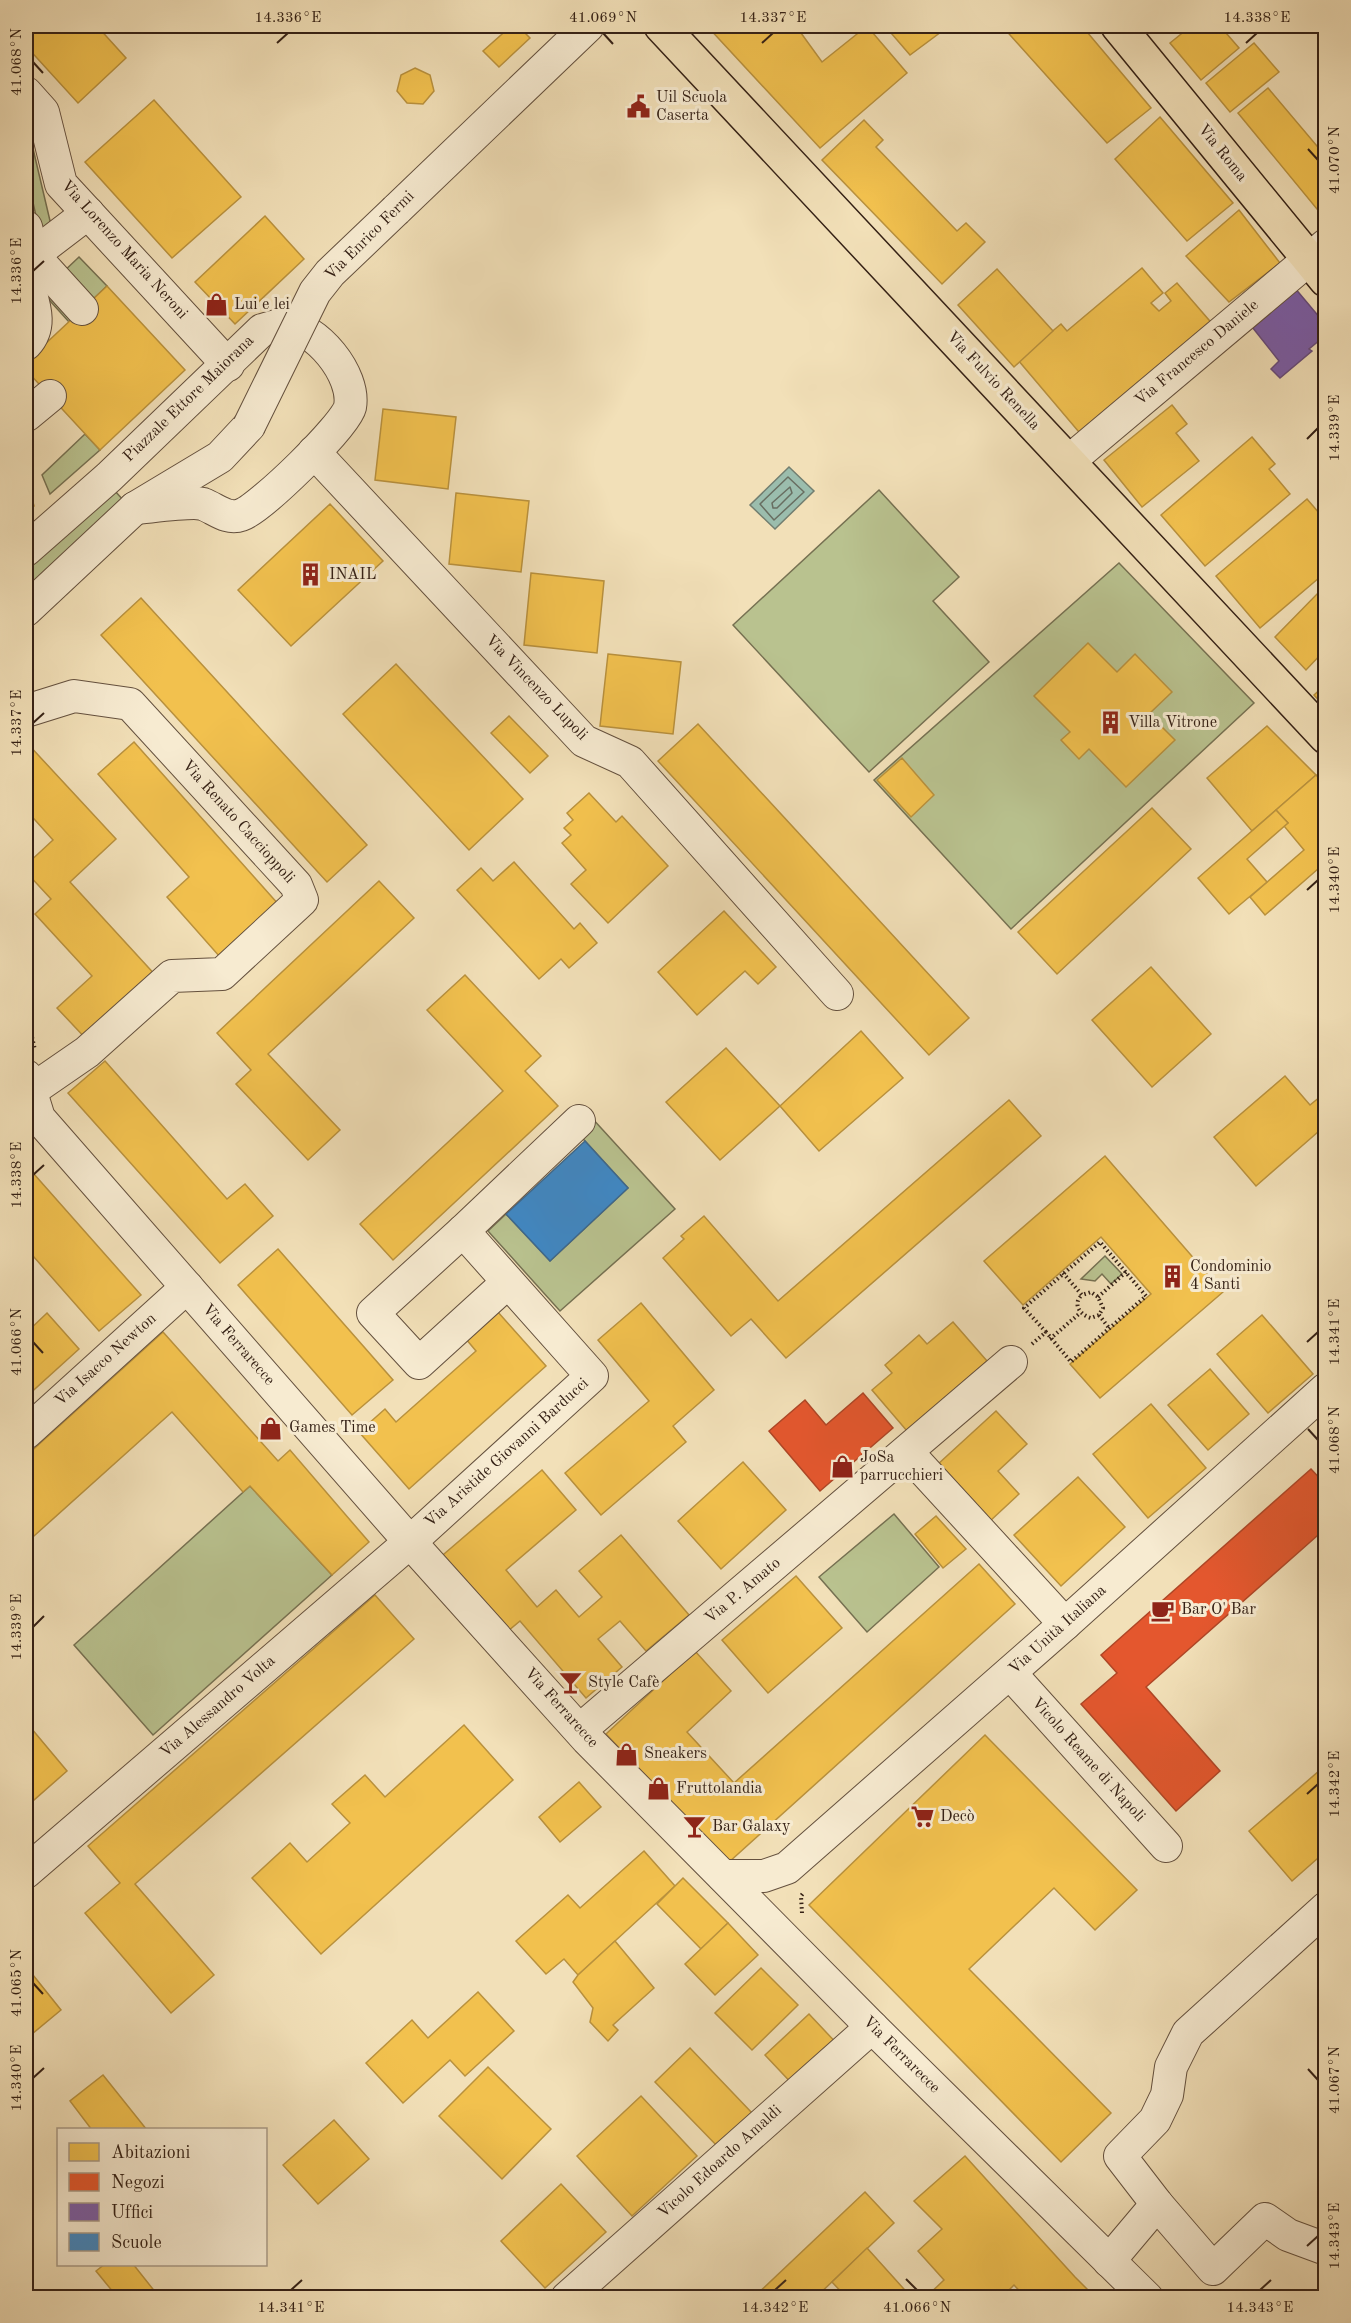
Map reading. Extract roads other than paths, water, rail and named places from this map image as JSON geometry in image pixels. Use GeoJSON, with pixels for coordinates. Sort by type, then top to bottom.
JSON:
{"type":"FeatureCollection","features":[{"type":"Feature","properties":{"kind":"main road","name":"Via Fulvio Renella"},"geometry":{"type":"LineString","coordinates":[[661,26],[1326,737]]}},
{"type":"Feature","properties":{"kind":"main road","name":"Via Roma"},"geometry":{"type":"LineString","coordinates":[[1120,26],[1148,46],[1320,261]]}},
{"type":"Feature","properties":{"kind":"street","name":"Via Enrico Fermi"},"geometry":{"type":"LineString","coordinates":[[135,508],[220,457],[249,426],[315,292],[330,273],[588,26]]}},
{"type":"Feature","properties":{"kind":"street","name":"Via Lorenzo Maria Neroni"},"geometry":{"type":"LineString","coordinates":[[26,93],[43,112],[61,184],[228,365]]}},
{"type":"Feature","properties":{"kind":"street"},"geometry":{"type":"LineString","coordinates":[[27,254],[88,213]]}},
{"type":"Feature","properties":{"kind":"street"},"geometry":{"type":"LineString","coordinates":[[27,254],[82,309]]}},
{"type":"Feature","properties":{"kind":"street"},"geometry":{"type":"LineString","coordinates":[[26,344],[34,335],[37,324],[27,254]]}},
{"type":"Feature","properties":{"kind":"street","name":"Via Francesco Daniele"},"geometry":{"type":"LineString","coordinates":[[1068,462],[1320,261]]}},
{"type":"Feature","properties":{"kind":"street","name":"Piazzale Ettore Maiorana"},"geometry":{"type":"LineString","coordinates":[[26,550],[109,477],[228,365],[243,345],[262,330],[285,325],[310,334],[329,351],[348,380],[350,406],[342,424],[261,502],[241,516],[222,515],[202,503],[135,508],[136,496],[131,487],[124,481],[109,477]]}},
{"type":"Feature","properties":{"kind":"street","name":"Via Vincenzo Lupoli"},"geometry":{"type":"LineString","coordinates":[[314,452],[584,741],[630,762],[837,994]]}},
{"type":"Feature","properties":{"kind":"street"},"geometry":{"type":"LineString","coordinates":[[202,503],[207,478],[220,457]]}},
{"type":"Feature","properties":{"kind":"street","name":"Via Enrico Fermi"},"geometry":{"type":"LineString","coordinates":[[109,477],[192,473]]}},
{"type":"Feature","properties":{"kind":"street"},"geometry":{"type":"LineString","coordinates":[[26,610],[135,508]]}},
{"type":"Feature","properties":{"kind":"street","name":"Via Renato Caccioppoli"},"geometry":{"type":"LineString","coordinates":[[26,711],[74,696],[130,704],[296,885],[302,900],[222,974],[172,976],[32,1100]]}},
{"type":"Feature","properties":{"kind":"street","name":"Via Ferrarecce"},"geometry":{"type":"LineString","coordinates":[[32,1100],[187,1287],[410,1542],[580,1730],[872,2027],[1147,2298]]}},
{"type":"Feature","properties":{"kind":"street"},"geometry":{"type":"LineString","coordinates":[[508,1282],[419,1363],[373,1313],[579,1121]]}},
{"type":"Feature","properties":{"kind":"street","name":"Via Aristide Giovanni Barducci"},"geometry":{"type":"LineString","coordinates":[[410,1542],[592,1376],[463,1231]]}},
{"type":"Feature","properties":{"kind":"street","name":"Via Isacco Newton"},"geometry":{"type":"LineString","coordinates":[[26,1433],[187,1287]]}},
{"type":"Feature","properties":{"kind":"street","name":"Via P. Amato"},"geometry":{"type":"LineString","coordinates":[[580,1730],[1011,1362]]}},
{"type":"Feature","properties":{"kind":"street","name":"Via Unità Italiana"},"geometry":{"type":"LineString","coordinates":[[723,1876],[796,1879],[1010,1673],[1326,1389]]}},
{"type":"Feature","properties":{"kind":"street"},"geometry":{"type":"LineString","coordinates":[[907,1452],[1065,1624]]}},
{"type":"Feature","properties":{"kind":"street","name":"Via Alessandro Volta"},"geometry":{"type":"LineString","coordinates":[[26,1872],[410,1542]]}},
{"type":"Feature","properties":{"kind":"street","name":"Vicolo Reame di Napoli"},"geometry":{"type":"LineString","coordinates":[[1010,1673],[1166,1846]]}},
{"type":"Feature","properties":{"kind":"street"},"geometry":{"type":"LineString","coordinates":[[776,1930],[776,1904],[796,1879]]}},
{"type":"Feature","properties":{"kind":"street"},"geometry":{"type":"LineString","coordinates":[[1326,1908],[1188,2033],[1171,2067],[1167,2095],[1155,2120],[1120,2156],[1156,2204],[1213,2269],[1265,2219],[1288,2235],[1326,2249]]}},
{"type":"Feature","properties":{"kind":"street","name":"Vicolo Edoardo Amaldi"},"geometry":{"type":"LineString","coordinates":[[567,2298],[872,2027]]}},
{"type":"Feature","properties":{"kind":"street"},"geometry":{"type":"LineString","coordinates":[[1109,2261],[1156,2204]]}},
{"type":"Feature","properties":{"kind":"water"},"geometry":{"type":"Polygon","coordinates":[[[789,467],[814,491],[775,529],[750,505],[789,467]]]}},
{"type":"Feature","properties":{"kind":"place","name":"Uil Scuola Caserta"},"geometry":{"type":"Point","coordinates":[638,107]}},
{"type":"Feature","properties":{"kind":"place","name":"Lui e lei"},"geometry":{"type":"Point","coordinates":[216,305]}},
{"type":"Feature","properties":{"kind":"place","name":"INAIL"},"geometry":{"type":"Point","coordinates":[311,575]}},
{"type":"Feature","properties":{"kind":"place","name":"Villa Vitrone"},"geometry":{"type":"Point","coordinates":[1110,723]}},
{"type":"Feature","properties":{"kind":"place","name":"Condominio 4 Santi"},"geometry":{"type":"Point","coordinates":[1172,1276]}},
{"type":"Feature","properties":{"kind":"place","name":"Games Time"},"geometry":{"type":"Point","coordinates":[271,1428]}},
{"type":"Feature","properties":{"kind":"place","name":"JoSa parrucchieri"},"geometry":{"type":"Point","coordinates":[842,1467]}},
{"type":"Feature","properties":{"kind":"place","name":"Bar O' Bar"},"geometry":{"type":"Point","coordinates":[1163,1610]}},
{"type":"Feature","properties":{"kind":"place","name":"Style Cafè"},"geometry":{"type":"Point","coordinates":[570,1683]}},
{"type":"Feature","properties":{"kind":"place","name":"Sneakers"},"geometry":{"type":"Point","coordinates":[626,1754]}},
{"type":"Feature","properties":{"kind":"place","name":"Fruttolandia"},"geometry":{"type":"Point","coordinates":[658,1789]}},
{"type":"Feature","properties":{"kind":"place","name":"Decò"},"geometry":{"type":"Point","coordinates":[922,1817]}},
{"type":"Feature","properties":{"kind":"place","name":"Bar Galaxy"},"geometry":{"type":"Point","coordinates":[694,1827]}}]}
